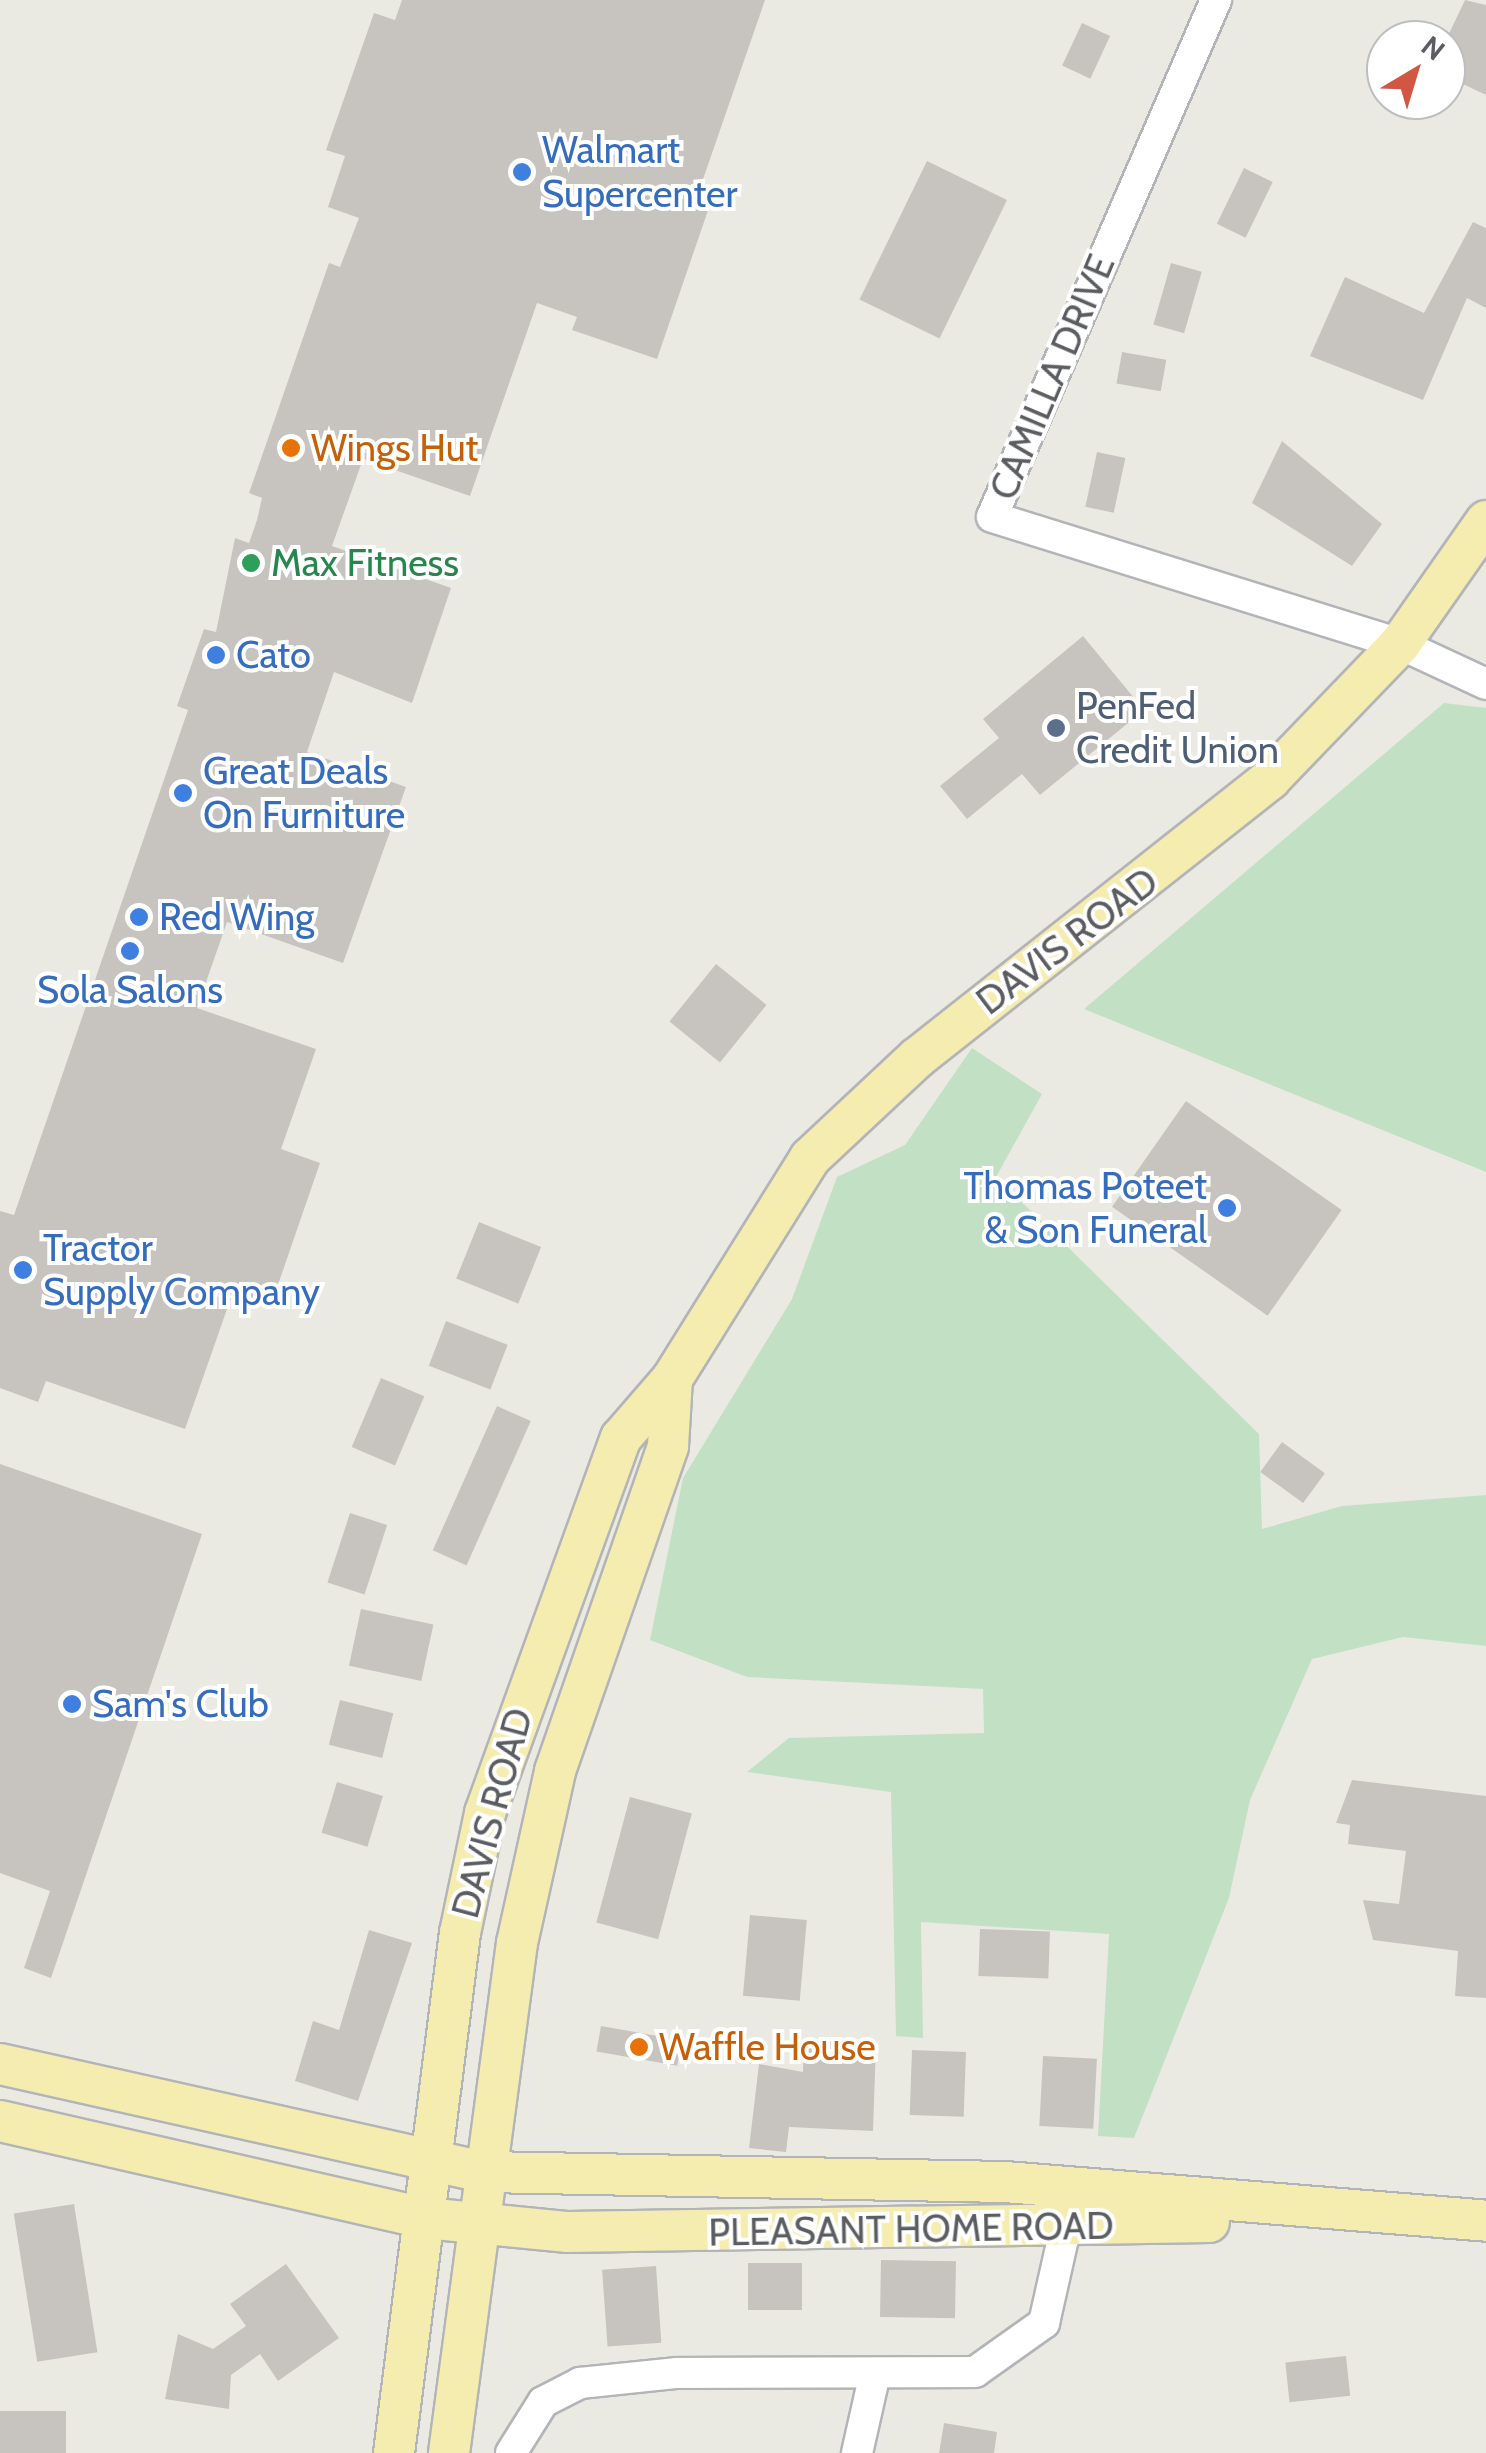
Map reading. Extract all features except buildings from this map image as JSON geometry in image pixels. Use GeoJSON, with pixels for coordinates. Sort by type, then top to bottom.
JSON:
{"type":"FeatureCollection","features":[{"type":"Feature","properties":{"kind":"main road","name":"DAVIS ROAD"},"geometry":{"type":"LineString","coordinates":[[394,2453],[460,1933],[500,1754],[620,1438],[672,1379],[810,1158],[916,1058],[1270,778],[1400,644],[1486,520]]}},
{"type":"Feature","properties":{"kind":"main road","name":"DAVIS ROAD"},"geometry":{"type":"LineString","coordinates":[[449,2453],[517,1943],[555,1770],[668,1446],[672,1379]]}},
{"type":"Feature","properties":{"kind":"main road","name":"PLEASANT HOME ROAD"},"geometry":{"type":"LineString","coordinates":[[0,2064],[485,2172],[1059,2187],[1343,2214],[1486,2221]]}},
{"type":"Feature","properties":{"kind":"main road","name":"PLEASANT HOME ROAD"},"geometry":{"type":"LineString","coordinates":[[0,2121],[425,2218],[568,2232],[1065,2230],[1343,2214]]}},
{"type":"Feature","properties":{"kind":"street","name":"CAMILLA DRIVE"},"geometry":{"type":"LineString","coordinates":[[1214,4],[992,517],[1400,644]]}},
{"type":"Feature","properties":{"kind":"street"},"geometry":{"type":"LineString","coordinates":[[1400,644],[1486,684]]}},
{"type":"Feature","properties":{"kind":"street"},"geometry":{"type":"LineString","coordinates":[[511,2453],[544,2402],[580,2383],[975,2372],[1014,2348],[1044,2323],[1065,2230],[1059,2187]]}},
{"type":"Feature","properties":{"kind":"street"},"geometry":{"type":"LineString","coordinates":[[857,2453],[875,2373]]}},
{"type":"Feature","properties":{"kind":"green space"},"geometry":{"type":"Polygon","coordinates":[[[1444,703],[1486,708],[1486,1172],[1084,1009],[1444,703]]]}},
{"type":"Feature","properties":{"kind":"green space"},"geometry":{"type":"Polygon","coordinates":[[[972,1048],[1042,1094],[996,1177],[1259,1434],[1262,1529],[1342,1506],[1486,1495],[1486,1646],[1403,1637],[1312,1659],[1250,1800],[1229,1898],[1134,2138],[1098,2136],[1109,1934],[921,1922],[923,2038],[896,2036],[891,1792],[747,1772],[789,1738],[984,1733],[983,1689],[747,1677],[650,1640],[683,1478],[792,1299],[837,1177],[905,1145],[972,1048]]]}},
{"type":"Feature","properties":{"kind":"place","name":"Walmart Supercenter"},"geometry":{"type":"Point","coordinates":[522,172]}},
{"type":"Feature","properties":{"kind":"place","name":"Wings Hut"},"geometry":{"type":"Point","coordinates":[291,448]}},
{"type":"Feature","properties":{"kind":"place","name":"Max Fitness"},"geometry":{"type":"Point","coordinates":[251,563]}},
{"type":"Feature","properties":{"kind":"place","name":"Cato"},"geometry":{"type":"Point","coordinates":[216,655]}},
{"type":"Feature","properties":{"kind":"place","name":"PenFed Credit Union"},"geometry":{"type":"Point","coordinates":[1056,728]}},
{"type":"Feature","properties":{"kind":"place","name":"Great Deals On Furniture"},"geometry":{"type":"Point","coordinates":[183,793]}},
{"type":"Feature","properties":{"kind":"place","name":"Red Wing"},"geometry":{"type":"Point","coordinates":[139,917]}},
{"type":"Feature","properties":{"kind":"place","name":"Sola Salons"},"geometry":{"type":"Point","coordinates":[130,951]}},
{"type":"Feature","properties":{"kind":"place","name":"Thomas Poteet & Son Funeral"},"geometry":{"type":"Point","coordinates":[1227,1208]}},
{"type":"Feature","properties":{"kind":"place","name":"Tractor Supply Company"},"geometry":{"type":"Point","coordinates":[23,1270]}},
{"type":"Feature","properties":{"kind":"place","name":"Sam's Club"},"geometry":{"type":"Point","coordinates":[72,1704]}},
{"type":"Feature","properties":{"kind":"place","name":"Waffle House"},"geometry":{"type":"Point","coordinates":[639,2047]}}]}
